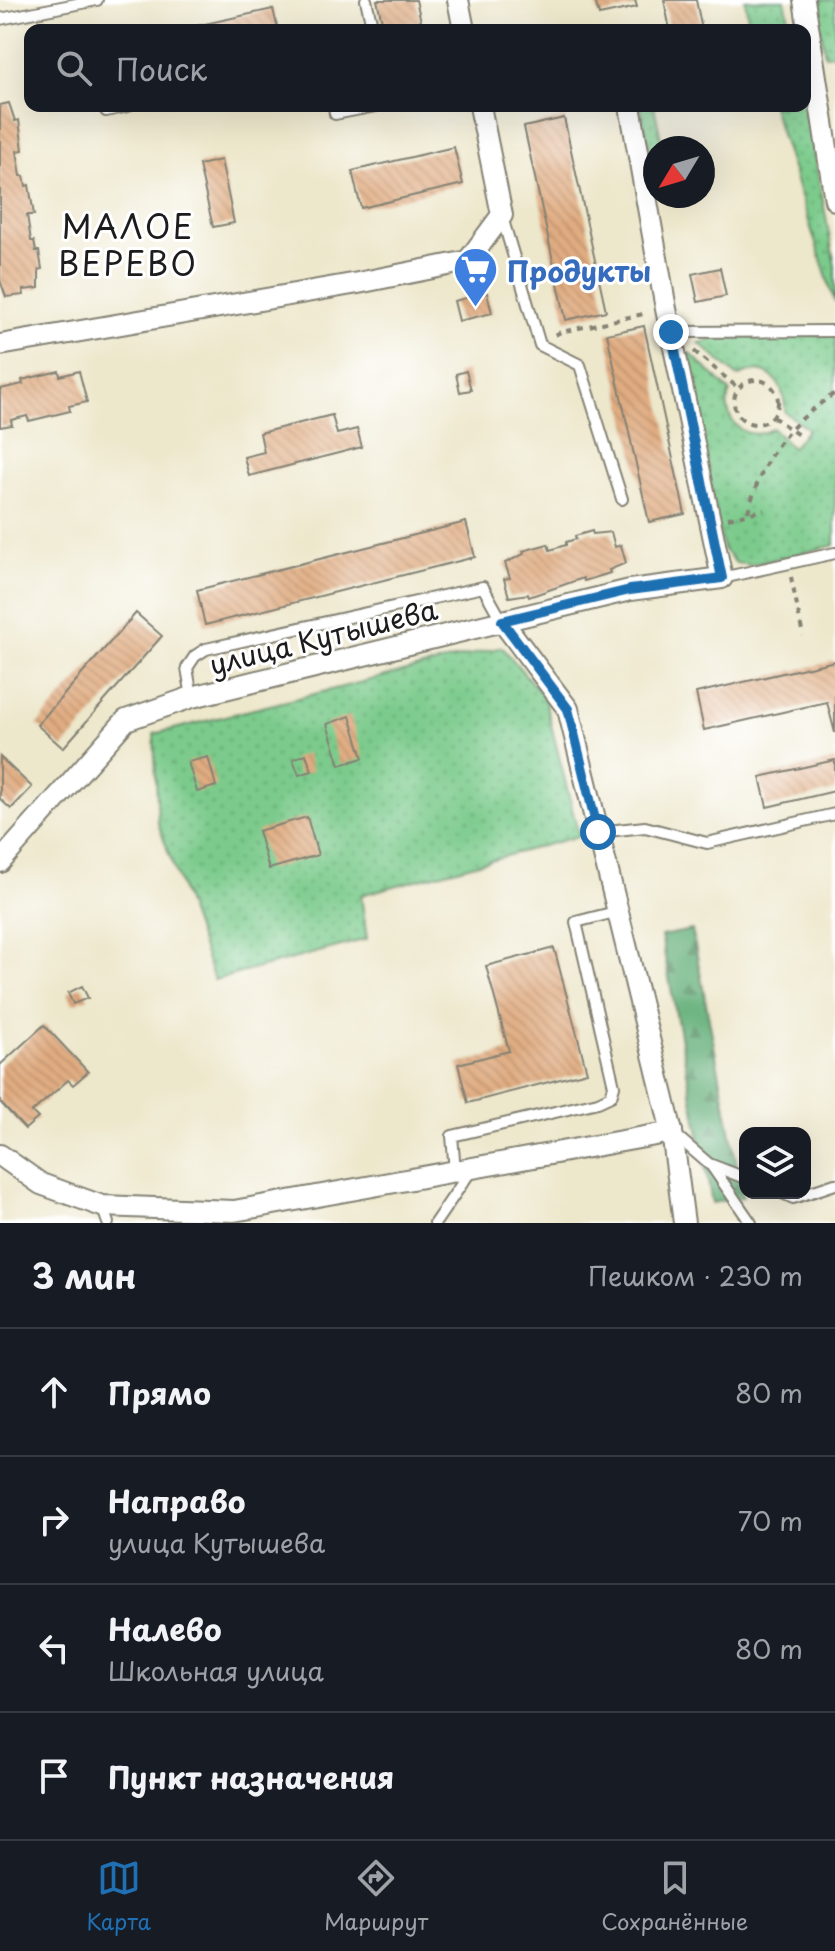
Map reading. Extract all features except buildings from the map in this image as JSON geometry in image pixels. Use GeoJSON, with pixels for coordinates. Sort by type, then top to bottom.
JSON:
{"type":"FeatureCollection","features":[{"type":"Feature","properties":{"kind":"street"},"geometry":{"type":"LineString","coordinates":[[458,0],[463,24]]}},
{"type":"Feature","properties":{"kind":"street"},"geometry":{"type":"LineString","coordinates":[[804,0],[808,24]]}},
{"type":"Feature","properties":{"kind":"street"},"geometry":{"type":"LineString","coordinates":[[811,45],[835,200]]}},
{"type":"Feature","properties":{"kind":"street"},"geometry":{"type":"LineString","coordinates":[[0,345],[468,261],[502,215],[481,112]]}},
{"type":"Feature","properties":{"kind":"street"},"geometry":{"type":"LineString","coordinates":[[631,112],[666,309],[722,578]]}},
{"type":"Feature","properties":{"kind":"street","name":"улица Кутышева"},"geometry":{"type":"LineString","coordinates":[[3,852],[126,720],[192,697],[630,590],[722,578]]}},
{"type":"Feature","properties":{"kind":"street"},"geometry":{"type":"LineString","coordinates":[[502,621],[568,709],[672,1132],[684,1223]]}},
{"type":"Feature","properties":{"kind":"street"},"geometry":{"type":"LineString","coordinates":[[0,1155],[41,1184],[105,1214],[234,1211],[672,1132]]}},
{"type":"Feature","properties":{"kind":"lane"},"geometry":{"type":"LineString","coordinates":[[0,19],[97,0]]}},
{"type":"Feature","properties":{"kind":"lane"},"geometry":{"type":"LineString","coordinates":[[366,0],[372,24]]}},
{"type":"Feature","properties":{"kind":"lane"},"geometry":{"type":"LineString","coordinates":[[502,215],[540,345],[580,365],[622,499]]}},
{"type":"Feature","properties":{"kind":"lane"},"geometry":{"type":"LineString","coordinates":[[671,332],[835,331]]}},
{"type":"Feature","properties":{"kind":"lane"},"geometry":{"type":"LineString","coordinates":[[722,578],[835,553]]}},
{"type":"Feature","properties":{"kind":"lane"},"geometry":{"type":"LineString","coordinates":[[192,697],[187,668],[195,656],[206,649],[483,587],[502,621]]}},
{"type":"Feature","properties":{"kind":"lane"},"geometry":{"type":"LineString","coordinates":[[598,832],[645,827],[707,843],[835,814]]}},
{"type":"Feature","properties":{"kind":"lane"},"geometry":{"type":"LineString","coordinates":[[435,1223],[464,1169],[452,1136],[598,1102],[611,1096],[614,1086],[576,922],[619,911]]}},
{"type":"Feature","properties":{"kind":"lane"},"geometry":{"type":"LineString","coordinates":[[672,1132],[709,1164],[751,1223]]}},
{"type":"Feature","properties":{"kind":"lane"},"geometry":{"type":"LineString","coordinates":[[709,1164],[739,1176]]}},
{"type":"Feature","properties":{"kind":"lane"},"geometry":{"type":"LineString","coordinates":[[811,1192],[835,1184]]}},
{"type":"Feature","properties":{"kind":"path"},"geometry":{"type":"LineString","coordinates":[[540,345],[561,332],[666,309]]}},
{"type":"Feature","properties":{"kind":"path"},"geometry":{"type":"LineString","coordinates":[[671,332],[738,388]]}},
{"type":"Feature","properties":{"kind":"path"},"geometry":{"type":"LineString","coordinates":[[756,379],[766,382],[778,397],[778,407],[773,417],[756,425],[746,423],[734,407],[738,388],[756,379]]}},
{"type":"Feature","properties":{"kind":"path"},"geometry":{"type":"LineString","coordinates":[[748,512],[763,465],[791,429],[835,393]]}},
{"type":"Feature","properties":{"kind":"path"},"geometry":{"type":"LineString","coordinates":[[773,417],[801,437]]}},
{"type":"Feature","properties":{"kind":"path"},"geometry":{"type":"LineString","coordinates":[[711,523],[764,510]]}},
{"type":"Feature","properties":{"kind":"path"},"geometry":{"type":"LineString","coordinates":[[788,563],[803,636]]}},
{"type":"Feature","properties":{"kind":"green space"},"geometry":{"type":"Polygon","coordinates":[[[745,0],[785,0],[790,24],[749,24],[745,0]]]}},
{"type":"Feature","properties":{"kind":"green space"},"geometry":{"type":"Polygon","coordinates":[[[816,0],[835,0],[835,54],[825,55],[816,0]]]}},
{"type":"Feature","properties":{"kind":"green space"},"geometry":{"type":"Polygon","coordinates":[[[641,112],[655,112],[660,136],[647,136],[641,112]]]}},
{"type":"Feature","properties":{"kind":"green space"},"geometry":{"type":"Polygon","coordinates":[[[774,112],[806,112],[835,266],[835,303],[774,112]]]}},
{"type":"Feature","properties":{"kind":"green space"},"geometry":{"type":"Polygon","coordinates":[[[835,334],[835,545],[751,565],[736,563],[723,549],[684,358],[690,353],[730,391],[728,411],[737,426],[753,434],[772,428],[792,448],[808,429],[785,412],[782,392],[773,378],[758,371],[738,377],[699,343],[720,338],[835,334]]]}},
{"type":"Feature","properties":{"kind":"green space"},"geometry":{"type":"Polygon","coordinates":[[[502,647],[544,697],[579,836],[361,895],[367,939],[214,980],[158,823],[154,734],[502,647]]]}},
{"type":"Feature","properties":{"kind":"green space"},"geometry":{"type":"Polygon","coordinates":[[[692,930],[739,1176],[739,1198],[712,1203],[661,936],[692,930]]]}},
{"type":"Feature","properties":{"kind":"place","name":"Продукты"},"geometry":{"type":"Point","coordinates":[476,309]}},
{"type":"Feature","properties":{"kind":"district","name":"МАЛОЕ ВЕРЕВО"},"geometry":{"type":"Point","coordinates":[128,244]}},
{"type":"Feature","properties":{"kind":"route"},"geometry":{"type":"LineString","coordinates":[[598,832],[568,709],[502,621],[630,590],[722,578],[671,332]]}}]}
